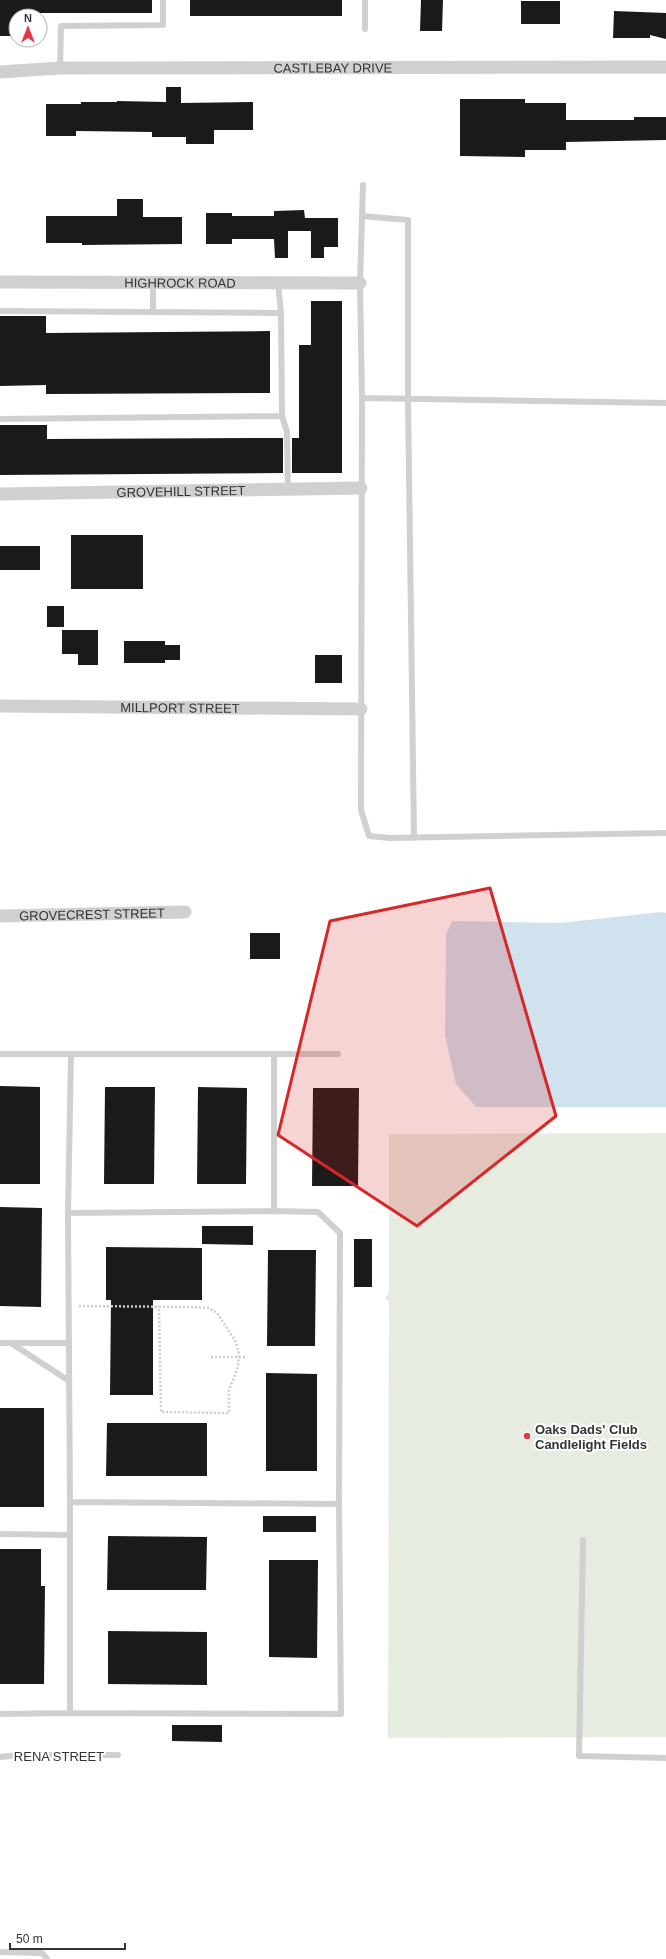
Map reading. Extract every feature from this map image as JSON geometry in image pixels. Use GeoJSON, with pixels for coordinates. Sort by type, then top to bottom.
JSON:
{"type":"FeatureCollection","features":[{"type":"Feature","properties":{"kind":"street","name":"CASTLEBAY DRIVE"},"geometry":{"type":"LineString","coordinates":[[0,72],[60,68],[666,67]]}},
{"type":"Feature","properties":{"kind":"street","name":"HIGHROCK ROAD"},"geometry":{"type":"LineString","coordinates":[[0,282],[360,283]]}},
{"type":"Feature","properties":{"kind":"street","name":"GROVEHILL STREET"},"geometry":{"type":"LineString","coordinates":[[0,494],[361,488]]}},
{"type":"Feature","properties":{"kind":"street","name":"MILLPORT STREET"},"geometry":{"type":"LineString","coordinates":[[0,706],[361,709]]}},
{"type":"Feature","properties":{"kind":"street","name":"GROVECREST STREET"},"geometry":{"type":"LineString","coordinates":[[0,916],[185,912]]}},
{"type":"Feature","properties":{"kind":"lane"},"geometry":{"type":"LineString","coordinates":[[60,68],[61,26],[163,25],[163,0]]}},
{"type":"Feature","properties":{"kind":"lane"},"geometry":{"type":"LineString","coordinates":[[365,0],[365,29]]}},
{"type":"Feature","properties":{"kind":"lane"},"geometry":{"type":"LineString","coordinates":[[363,185],[360,283],[362,398],[361,810],[369,836],[414,838],[666,832]]}},
{"type":"Feature","properties":{"kind":"lane"},"geometry":{"type":"LineString","coordinates":[[362,216],[408,220],[408,398],[414,838]]}},
{"type":"Feature","properties":{"kind":"lane"},"geometry":{"type":"LineString","coordinates":[[152,311],[153,283]]}},
{"type":"Feature","properties":{"kind":"lane"},"geometry":{"type":"LineString","coordinates":[[278,283],[281,313],[282,416],[287,432],[288,490]]}},
{"type":"Feature","properties":{"kind":"lane"},"geometry":{"type":"LineString","coordinates":[[0,310],[281,313]]}},
{"type":"Feature","properties":{"kind":"lane"},"geometry":{"type":"LineString","coordinates":[[362,398],[666,402]]}},
{"type":"Feature","properties":{"kind":"lane"},"geometry":{"type":"LineString","coordinates":[[0,419],[282,416]]}},
{"type":"Feature","properties":{"kind":"lane"},"geometry":{"type":"LineString","coordinates":[[0,1054],[338,1054]]}},
{"type":"Feature","properties":{"kind":"lane"},"geometry":{"type":"LineString","coordinates":[[70,1713],[68,1213],[71,1054]]}},
{"type":"Feature","properties":{"kind":"lane"},"geometry":{"type":"LineString","coordinates":[[274,1054],[274,1211]]}},
{"type":"Feature","properties":{"kind":"lane"},"geometry":{"type":"LineString","coordinates":[[0,1714],[341,1714],[339,1504],[340,1233],[318,1212],[68,1213]]}},
{"type":"Feature","properties":{"kind":"lane"},"geometry":{"type":"LineString","coordinates":[[0,1344],[69,1344]]}},
{"type":"Feature","properties":{"kind":"lane"},"geometry":{"type":"LineString","coordinates":[[11,1344],[69,1381]]}},
{"type":"Feature","properties":{"kind":"lane"},"geometry":{"type":"LineString","coordinates":[[70,1502],[339,1504]]}},
{"type":"Feature","properties":{"kind":"lane"},"geometry":{"type":"LineString","coordinates":[[0,1534],[70,1535]]}},
{"type":"Feature","properties":{"kind":"lane"},"geometry":{"type":"LineString","coordinates":[[583,1540],[579,1756],[666,1758]]}},
{"type":"Feature","properties":{"kind":"lane","name":"RENA STREET"},"geometry":{"type":"LineString","coordinates":[[0,1757],[19,1755],[118,1756]]}},
{"type":"Feature","properties":{"kind":"lane"},"geometry":{"type":"LineString","coordinates":[[0,1952],[42,1953],[47,1959]]}},
{"type":"Feature","properties":{"kind":"path"},"geometry":{"type":"LineString","coordinates":[[69,1306],[159,1306],[210,1308],[217,1313],[236,1342],[239,1357],[238,1367],[230,1390],[229,1413],[161,1412],[159,1306]]}},
{"type":"Feature","properties":{"kind":"path"},"geometry":{"type":"LineString","coordinates":[[212,1357],[248,1357]]}},
{"type":"Feature","properties":{"kind":"highlighted area"},"geometry":{"type":"Polygon","coordinates":[[[490,888],[556,1116],[417,1226],[278,1135],[330,921],[490,888]]]}},
{"type":"Feature","properties":{"kind":"shaded area","name":"Oaks Dads' Club Candlelight Fields"},"geometry":{"type":"Polygon","coordinates":[[[666,1133],[666,1737],[388,1738],[389,1301],[385,1299],[389,1291],[389,1134],[666,1133]]]}},
{"type":"Feature","properties":{"kind":"water"},"geometry":{"type":"Polygon","coordinates":[[[662,912],[666,913],[666,1107],[476,1107],[456,1084],[445,1036],[446,935],[452,921],[559,923],[662,912]]]}},
{"type":"Feature","properties":{"kind":"building"},"geometry":{"type":"Polygon","coordinates":[[[0,0],[152,0],[152,13],[48,13],[48,8],[8,8],[8,36],[0,36],[0,0]]]}},
{"type":"Feature","properties":{"kind":"building"},"geometry":{"type":"Polygon","coordinates":[[[190,0],[342,0],[342,16],[190,16],[190,0]]]}},
{"type":"Feature","properties":{"kind":"building"},"geometry":{"type":"Polygon","coordinates":[[[421,0],[443,0],[442,31],[420,31],[421,0]]]}},
{"type":"Feature","properties":{"kind":"building"},"geometry":{"type":"Polygon","coordinates":[[[521,1],[560,1],[560,24],[521,24],[521,1]]]}},
{"type":"Feature","properties":{"kind":"building"},"geometry":{"type":"Polygon","coordinates":[[[614,11],[666,13],[666,39],[650,35],[650,38],[613,38],[614,11]]]}},
{"type":"Feature","properties":{"kind":"building"},"geometry":{"type":"Polygon","coordinates":[[[166,87],[181,87],[181,103],[253,102],[253,130],[214,130],[214,144],[186,144],[186,137],[152,137],[152,132],[76,131],[76,136],[46,136],[46,104],[81,104],[81,102],[117,101],[166,102],[166,87]]]}},
{"type":"Feature","properties":{"kind":"building"},"geometry":{"type":"Polygon","coordinates":[[[460,99],[525,99],[525,103],[566,103],[566,120],[634,120],[634,117],[666,117],[666,140],[566,142],[566,150],[525,150],[525,157],[460,156],[460,99]]]}},
{"type":"Feature","properties":{"kind":"building"},"geometry":{"type":"Polygon","coordinates":[[[117,199],[143,199],[143,217],[182,217],[182,244],[82,245],[82,243],[46,243],[46,216],[117,216],[117,199]]]}},
{"type":"Feature","properties":{"kind":"building"},"geometry":{"type":"Polygon","coordinates":[[[304,210],[305,218],[338,218],[338,247],[324,247],[324,258],[311,258],[311,231],[288,231],[288,258],[275,258],[274,239],[232,239],[232,244],[206,244],[206,213],[232,213],[232,216],[274,216],[274,211],[304,210]]]}},
{"type":"Feature","properties":{"kind":"building"},"geometry":{"type":"Polygon","coordinates":[[[311,301],[342,301],[342,473],[292,473],[292,438],[299,438],[299,345],[311,345],[311,301]]]}},
{"type":"Feature","properties":{"kind":"building"},"geometry":{"type":"Polygon","coordinates":[[[0,316],[46,316],[46,333],[270,331],[270,393],[46,394],[46,385],[0,386],[0,316]]]}},
{"type":"Feature","properties":{"kind":"building"},"geometry":{"type":"Polygon","coordinates":[[[0,425],[47,425],[47,439],[283,438],[283,473],[0,475],[0,425]]]}},
{"type":"Feature","properties":{"kind":"building"},"geometry":{"type":"Polygon","coordinates":[[[71,535],[143,535],[143,589],[71,589],[71,535]]]}},
{"type":"Feature","properties":{"kind":"building"},"geometry":{"type":"Polygon","coordinates":[[[0,546],[40,546],[40,570],[0,570],[0,546]]]}},
{"type":"Feature","properties":{"kind":"building"},"geometry":{"type":"Polygon","coordinates":[[[47,606],[64,606],[64,627],[47,627],[47,606]]]}},
{"type":"Feature","properties":{"kind":"building"},"geometry":{"type":"Polygon","coordinates":[[[62,630],[98,630],[98,665],[78,665],[78,654],[62,654],[62,630]]]}},
{"type":"Feature","properties":{"kind":"building"},"geometry":{"type":"Polygon","coordinates":[[[124,641],[165,641],[165,645],[180,645],[180,660],[165,660],[165,663],[124,663],[124,641]]]}},
{"type":"Feature","properties":{"kind":"building"},"geometry":{"type":"Polygon","coordinates":[[[315,655],[342,655],[342,683],[315,683],[315,655]]]}},
{"type":"Feature","properties":{"kind":"building"},"geometry":{"type":"Polygon","coordinates":[[[250,933],[280,933],[280,959],[250,959],[250,933]]]}},
{"type":"Feature","properties":{"kind":"building"},"geometry":{"type":"Polygon","coordinates":[[[0,1086],[40,1087],[40,1184],[0,1184],[0,1086]]]}},
{"type":"Feature","properties":{"kind":"building"},"geometry":{"type":"Polygon","coordinates":[[[105,1087],[155,1087],[154,1184],[104,1184],[105,1087]]]}},
{"type":"Feature","properties":{"kind":"building"},"geometry":{"type":"Polygon","coordinates":[[[198,1087],[247,1088],[246,1184],[197,1184],[198,1087]]]}},
{"type":"Feature","properties":{"kind":"building"},"geometry":{"type":"Polygon","coordinates":[[[313,1088],[359,1088],[358,1186],[312,1186],[313,1088]]]}},
{"type":"Feature","properties":{"kind":"building"},"geometry":{"type":"Polygon","coordinates":[[[0,1207],[42,1208],[41,1307],[0,1306],[0,1207]]]}},
{"type":"Feature","properties":{"kind":"building"},"geometry":{"type":"Polygon","coordinates":[[[202,1226],[253,1226],[253,1245],[202,1244],[202,1226]]]}},
{"type":"Feature","properties":{"kind":"building"},"geometry":{"type":"Polygon","coordinates":[[[354,1239],[372,1239],[372,1287],[354,1287],[354,1239]]]}},
{"type":"Feature","properties":{"kind":"building"},"geometry":{"type":"Polygon","coordinates":[[[106,1247],[202,1248],[202,1300],[153,1300],[153,1395],[110,1395],[111,1300],[106,1300],[106,1247]]]}},
{"type":"Feature","properties":{"kind":"building"},"geometry":{"type":"Polygon","coordinates":[[[268,1250],[316,1250],[315,1346],[267,1346],[268,1250]]]}},
{"type":"Feature","properties":{"kind":"building"},"geometry":{"type":"Polygon","coordinates":[[[266,1373],[317,1374],[317,1471],[266,1471],[266,1373]]]}},
{"type":"Feature","properties":{"kind":"building"},"geometry":{"type":"Polygon","coordinates":[[[0,1408],[44,1408],[44,1507],[0,1507],[0,1408]]]}},
{"type":"Feature","properties":{"kind":"building"},"geometry":{"type":"Polygon","coordinates":[[[107,1423],[207,1423],[207,1476],[106,1476],[107,1423]]]}},
{"type":"Feature","properties":{"kind":"building"},"geometry":{"type":"Polygon","coordinates":[[[263,1516],[316,1516],[316,1532],[263,1532],[263,1516]]]}},
{"type":"Feature","properties":{"kind":"building"},"geometry":{"type":"Polygon","coordinates":[[[108,1536],[207,1537],[206,1590],[107,1590],[108,1536]]]}},
{"type":"Feature","properties":{"kind":"building"},"geometry":{"type":"Polygon","coordinates":[[[0,1549],[41,1549],[41,1586],[45,1586],[44,1684],[0,1684],[0,1549]]]}},
{"type":"Feature","properties":{"kind":"building"},"geometry":{"type":"Polygon","coordinates":[[[269,1560],[318,1560],[317,1658],[269,1657],[269,1560]]]}},
{"type":"Feature","properties":{"kind":"building"},"geometry":{"type":"Polygon","coordinates":[[[108,1631],[207,1632],[207,1685],[108,1684],[108,1631]]]}},
{"type":"Feature","properties":{"kind":"building"},"geometry":{"type":"Polygon","coordinates":[[[172,1725],[222,1725],[222,1742],[172,1741],[172,1725]]]}},
{"type":"Feature","properties":{"kind":"place","name":"Oaks Dads' Club Candlelight Fields"},"geometry":{"type":"Point","coordinates":[527,1436]}}]}
